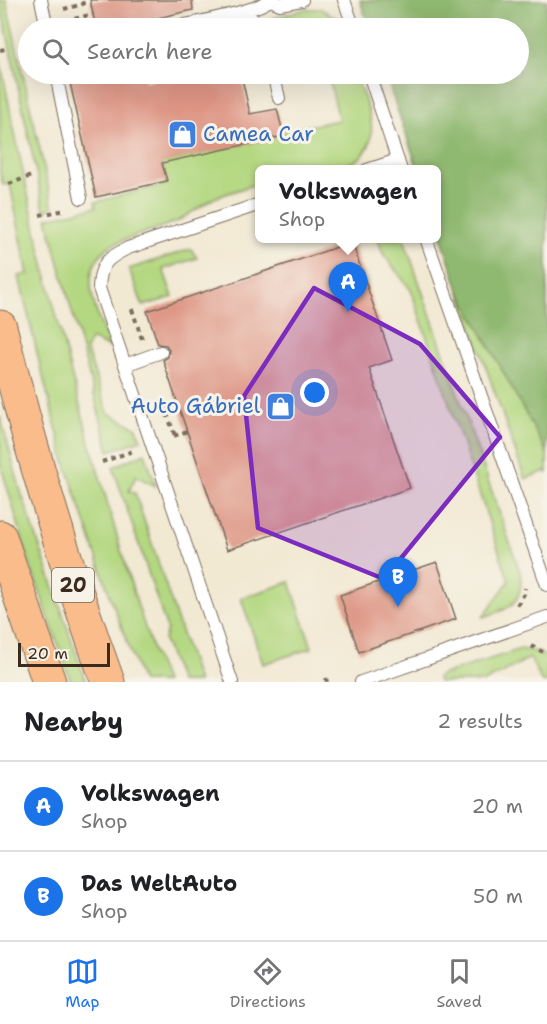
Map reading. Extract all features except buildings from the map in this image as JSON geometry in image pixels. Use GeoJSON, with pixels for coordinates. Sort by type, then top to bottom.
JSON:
{"type":"FeatureCollection","features":[{"type":"Feature","properties":{"kind":"highway","name":"20"},"geometry":{"type":"LineString","coordinates":[[0,327],[42,487],[108,682]]}},
{"type":"Feature","properties":{"kind":"highway","name":"20"},"geometry":{"type":"LineString","coordinates":[[0,537],[49,682]]}},
{"type":"Feature","properties":{"kind":"lane"},"geometry":{"type":"LineString","coordinates":[[41,0],[45,18]]}},
{"type":"Feature","properties":{"kind":"lane"},"geometry":{"type":"LineString","coordinates":[[215,18],[265,4],[271,0],[280,4],[302,0]]}},
{"type":"Feature","properties":{"kind":"lane"},"geometry":{"type":"LineString","coordinates":[[344,0],[350,18]]}},
{"type":"Feature","properties":{"kind":"lane"},"geometry":{"type":"LineString","coordinates":[[233,14],[250,18]]}},
{"type":"Feature","properties":{"kind":"lane"},"geometry":{"type":"LineString","coordinates":[[58,84],[81,198]]}},
{"type":"Feature","properties":{"kind":"lane"},"geometry":{"type":"LineString","coordinates":[[276,84],[279,98]]}},
{"type":"Feature","properties":{"kind":"lane"},"geometry":{"type":"LineString","coordinates":[[372,84],[400,165]]}},
{"type":"Feature","properties":{"kind":"lane"},"geometry":{"type":"LineString","coordinates":[[231,682],[99,288],[99,274],[103,265],[113,255],[128,248],[255,206]]}},
{"type":"Feature","properties":{"kind":"lane"},"geometry":{"type":"LineString","coordinates":[[428,243],[547,585]]}},
{"type":"Feature","properties":{"kind":"lane"},"geometry":{"type":"LineString","coordinates":[[124,365],[161,352]]}},
{"type":"Feature","properties":{"kind":"lane"},"geometry":{"type":"LineString","coordinates":[[367,681],[547,617]]}},
{"type":"Feature","properties":{"kind":"path"},"geometry":{"type":"LineString","coordinates":[[65,18],[63,9],[83,4],[82,0]]}},
{"type":"Feature","properties":{"kind":"path"},"geometry":{"type":"LineString","coordinates":[[80,18],[93,14]]}},
{"type":"Feature","properties":{"kind":"path"},"geometry":{"type":"LineString","coordinates":[[9,184],[31,176]]}},
{"type":"Feature","properties":{"kind":"path"},"geometry":{"type":"LineString","coordinates":[[130,305],[138,327]]}},
{"type":"Feature","properties":{"kind":"path"},"geometry":{"type":"LineString","coordinates":[[102,462],[131,452]]}},
{"type":"Feature","properties":{"kind":"path"},"geometry":{"type":"LineString","coordinates":[[499,635],[493,619],[517,605],[524,594],[525,585]]}},
{"type":"Feature","properties":{"kind":"highlighted area"},"geometry":{"type":"Polygon","coordinates":[[[314,288],[420,344],[500,437],[384,579],[258,528],[244,396],[314,288]]]}},
{"type":"Feature","properties":{"kind":"green space"},"geometry":{"type":"Polygon","coordinates":[[[0,0],[6,0],[18,53],[18,84],[25,84],[53,208],[44,210],[0,0]]]}},
{"type":"Feature","properties":{"kind":"green space"},"geometry":{"type":"Polygon","coordinates":[[[360,0],[547,0],[547,453],[459,290],[441,236],[441,165],[417,165],[388,84],[529,84],[529,18],[366,18],[360,0]]]}},
{"type":"Feature","properties":{"kind":"green space"},"geometry":{"type":"Polygon","coordinates":[[[305,9],[321,9],[335,18],[273,18],[305,9]]]}},
{"type":"Feature","properties":{"kind":"green space"},"geometry":{"type":"Polygon","coordinates":[[[0,59],[35,228],[62,339],[134,594],[165,682],[142,682],[111,599],[65,462],[19,276],[28,274],[10,184],[3,185],[0,174],[0,59]]]}},
{"type":"Feature","properties":{"kind":"green space"},"geometry":{"type":"Polygon","coordinates":[[[330,84],[359,84],[370,117],[370,142],[362,156],[349,164],[255,165],[255,184],[214,198],[178,221],[113,244],[101,254],[94,266],[91,279],[92,293],[110,348],[91,339],[86,349],[108,413],[137,428],[141,440],[109,451],[47,218],[96,207],[95,202],[167,184],[162,163],[284,135],[283,131],[339,120],[330,84]]]}},
{"type":"Feature","properties":{"kind":"green space"},"geometry":{"type":"Polygon","coordinates":[[[379,243],[405,243],[520,572],[520,591],[513,603],[483,617],[509,581],[411,290],[383,254],[379,243]]]}},
{"type":"Feature","properties":{"kind":"green space"},"geometry":{"type":"Polygon","coordinates":[[[191,249],[197,258],[163,269],[173,297],[143,306],[129,269],[191,249]]]}},
{"type":"Feature","properties":{"kind":"green space"},"geometry":{"type":"Polygon","coordinates":[[[459,290],[547,453],[547,474],[546,471],[525,479],[459,290]]]}},
{"type":"Feature","properties":{"kind":"green space"},"geometry":{"type":"Polygon","coordinates":[[[0,416],[21,492],[86,682],[71,682],[30,564],[0,463],[0,416]]]}},
{"type":"Feature","properties":{"kind":"green space"},"geometry":{"type":"Polygon","coordinates":[[[145,453],[156,486],[136,476],[129,491],[135,493],[198,682],[180,682],[164,640],[167,629],[113,467],[145,453]]]}},
{"type":"Feature","properties":{"kind":"green space"},"geometry":{"type":"Polygon","coordinates":[[[290,582],[312,648],[263,664],[241,598],[290,582]]]}},
{"type":"Feature","properties":{"kind":"green space"},"geometry":{"type":"Polygon","coordinates":[[[521,649],[538,652],[547,658],[547,682],[542,682],[530,658],[484,682],[439,682],[437,678],[441,675],[521,649]]]}},
{"type":"Feature","properties":{"kind":"place","name":"Camea Car"},"geometry":{"type":"Point","coordinates":[182,134]}},
{"type":"Feature","properties":{"kind":"place","name":"Volkswagen"},"geometry":{"type":"Point","coordinates":[348,312]}},
{"type":"Feature","properties":{"kind":"place","name":"Auto Gábriel"},"geometry":{"type":"Point","coordinates":[281,406]}},
{"type":"Feature","properties":{"kind":"place","name":"Das WeltAuto"},"geometry":{"type":"Point","coordinates":[398,607]}}]}
